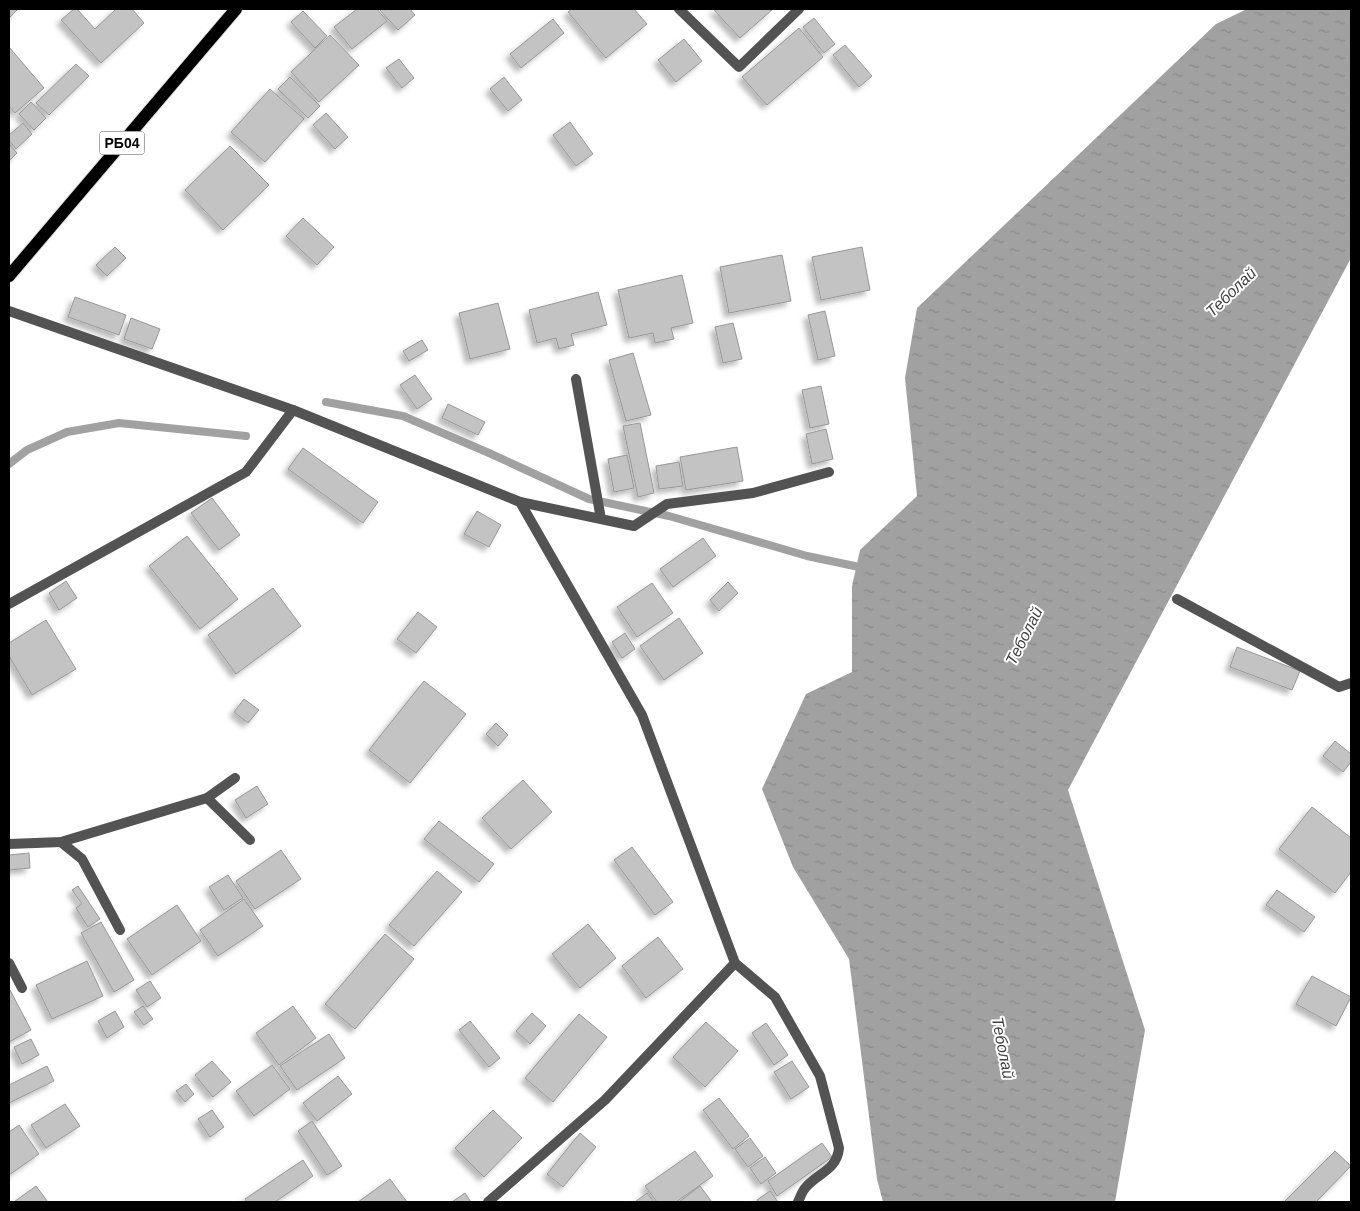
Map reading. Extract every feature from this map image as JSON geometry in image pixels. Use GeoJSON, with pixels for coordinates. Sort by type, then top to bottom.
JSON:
{"type":"FeatureCollection","features":[{"type":"Feature","properties":{"kind":"main road","name":"РБ04"},"geometry":{"type":"LineString","coordinates":[[9,276],[236,9]]}},
{"type":"Feature","properties":{"kind":"street"},"geometry":{"type":"LineString","coordinates":[[679,9],[738,67],[799,9]]}},
{"type":"Feature","properties":{"kind":"street"},"geometry":{"type":"LineString","coordinates":[[9,311],[293,410],[520,502],[600,514],[634,526],[667,504],[753,494],[829,472]]}},
{"type":"Feature","properties":{"kind":"street"},"geometry":{"type":"LineString","coordinates":[[576,379],[600,514]]}},
{"type":"Feature","properties":{"kind":"street"},"geometry":{"type":"LineString","coordinates":[[9,604],[246,472],[293,410]]}},
{"type":"Feature","properties":{"kind":"street"},"geometry":{"type":"LineString","coordinates":[[520,502],[642,715],[735,963],[775,997],[820,1076],[840,1148],[838,1157],[833,1165],[805,1188],[798,1202]]}},
{"type":"Feature","properties":{"kind":"street"},"geometry":{"type":"LineString","coordinates":[[1177,599],[1339,687],[1351,683]]}},
{"type":"Feature","properties":{"kind":"street"},"geometry":{"type":"LineString","coordinates":[[9,844],[61,842],[208,798],[236,778]]}},
{"type":"Feature","properties":{"kind":"street"},"geometry":{"type":"LineString","coordinates":[[208,798],[250,840]]}},
{"type":"Feature","properties":{"kind":"street"},"geometry":{"type":"LineString","coordinates":[[61,842],[82,859],[120,930]]}},
{"type":"Feature","properties":{"kind":"street"},"geometry":{"type":"LineString","coordinates":[[9,963],[22,988]]}},
{"type":"Feature","properties":{"kind":"street"},"geometry":{"type":"LineString","coordinates":[[488,1202],[605,1100],[735,963]]}},
{"type":"Feature","properties":{"kind":"water","name":"Теболай"},"geometry":{"type":"Polygon","coordinates":[[[1247,9],[1351,9],[1351,258],[1068,790],[1145,1030],[1115,1202],[883,1202],[877,1179],[849,959],[793,867],[762,789],[806,694],[852,672],[852,586],[860,550],[917,496],[905,378],[917,308],[1216,24],[1247,9]]]}},
{"type":"Feature","properties":{"kind":"building"},"geometry":{"type":"Polygon","coordinates":[[[9,9],[18,9],[9,18],[9,9]]]}},
{"type":"Feature","properties":{"kind":"building"},"geometry":{"type":"Polygon","coordinates":[[[74,9],[77,9],[95,29],[116,9],[132,9],[144,23],[101,63],[61,20],[74,9]]]}},
{"type":"Feature","properties":{"kind":"building"},"geometry":{"type":"Polygon","coordinates":[[[357,9],[377,9],[387,21],[352,49],[334,27],[357,9]]]}},
{"type":"Feature","properties":{"kind":"building"},"geometry":{"type":"Polygon","coordinates":[[[379,9],[410,9],[415,15],[398,30],[379,9]]]}},
{"type":"Feature","properties":{"kind":"building"},"geometry":{"type":"Polygon","coordinates":[[[572,9],[634,9],[647,24],[606,58],[568,12],[572,9]]]}},
{"type":"Feature","properties":{"kind":"building"},"geometry":{"type":"Polygon","coordinates":[[[713,9],[773,9],[740,38],[713,9]]]}},
{"type":"Feature","properties":{"kind":"building"},"geometry":{"type":"Polygon","coordinates":[[[303,11],[327,36],[315,48],[291,22],[303,11]]]}},
{"type":"Feature","properties":{"kind":"building"},"geometry":{"type":"Polygon","coordinates":[[[814,18],[835,44],[824,53],[803,27],[814,18]]]}},
{"type":"Feature","properties":{"kind":"building"},"geometry":{"type":"Polygon","coordinates":[[[553,19],[564,33],[521,68],[510,54],[553,19]]]}},
{"type":"Feature","properties":{"kind":"building"},"geometry":{"type":"Polygon","coordinates":[[[799,28],[823,57],[767,105],[742,77],[799,28]]]}},
{"type":"Feature","properties":{"kind":"building"},"geometry":{"type":"Polygon","coordinates":[[[330,35],[359,65],[319,102],[291,72],[330,35]]]}},
{"type":"Feature","properties":{"kind":"building"},"geometry":{"type":"Polygon","coordinates":[[[684,39],[702,61],[676,82],[658,60],[684,39]]]}},
{"type":"Feature","properties":{"kind":"building"},"geometry":{"type":"Polygon","coordinates":[[[845,45],[872,76],[859,87],[833,55],[845,45]]]}},
{"type":"Feature","properties":{"kind":"building"},"geometry":{"type":"Polygon","coordinates":[[[9,47],[44,88],[15,113],[9,106],[9,47]]]}},
{"type":"Feature","properties":{"kind":"building"},"geometry":{"type":"Polygon","coordinates":[[[399,59],[414,78],[402,88],[386,68],[399,59]]]}},
{"type":"Feature","properties":{"kind":"building"},"geometry":{"type":"Polygon","coordinates":[[[76,64],[89,76],[49,115],[36,103],[76,64]]]}},
{"type":"Feature","properties":{"kind":"building"},"geometry":{"type":"Polygon","coordinates":[[[290,77],[320,106],[308,118],[278,89],[290,77]]]}},
{"type":"Feature","properties":{"kind":"building"},"geometry":{"type":"Polygon","coordinates":[[[504,77],[522,100],[508,111],[490,89],[504,77]]]}},
{"type":"Feature","properties":{"kind":"building"},"geometry":{"type":"Polygon","coordinates":[[[270,89],[304,119],[265,162],[231,132],[270,89]]]}},
{"type":"Feature","properties":{"kind":"building"},"geometry":{"type":"Polygon","coordinates":[[[31,102],[46,118],[34,130],[19,114],[31,102]]]}},
{"type":"Feature","properties":{"kind":"building"},"geometry":{"type":"Polygon","coordinates":[[[326,113],[348,137],[335,149],[313,125],[326,113]]]}},
{"type":"Feature","properties":{"kind":"building"},"geometry":{"type":"Polygon","coordinates":[[[570,122],[593,154],[576,166],[553,135],[570,122]]]}},
{"type":"Feature","properties":{"kind":"building"},"geometry":{"type":"Polygon","coordinates":[[[23,123],[32,134],[16,149],[9,140],[9,135],[23,123]]]}},
{"type":"Feature","properties":{"kind":"building"},"geometry":{"type":"Polygon","coordinates":[[[9,144],[17,153],[9,161],[9,144]]]}},
{"type":"Feature","properties":{"kind":"building"},"geometry":{"type":"Polygon","coordinates":[[[230,146],[269,185],[223,230],[185,190],[230,146]]]}},
{"type":"Feature","properties":{"kind":"building"},"geometry":{"type":"Polygon","coordinates":[[[303,218],[334,247],[317,265],[286,236],[303,218]]]}},
{"type":"Feature","properties":{"kind":"building"},"geometry":{"type":"Polygon","coordinates":[[[115,247],[126,258],[107,276],[96,265],[115,247]]]}},
{"type":"Feature","properties":{"kind":"building"},"geometry":{"type":"Polygon","coordinates":[[[862,247],[870,290],[821,300],[812,257],[862,247]]]}},
{"type":"Feature","properties":{"kind":"building"},"geometry":{"type":"Polygon","coordinates":[[[782,255],[791,301],[729,313],[720,267],[782,255]]]}},
{"type":"Feature","properties":{"kind":"building"},"geometry":{"type":"Polygon","coordinates":[[[682,275],[693,323],[671,328],[674,339],[655,343],[653,333],[629,338],[618,290],[682,275]]]}},
{"type":"Feature","properties":{"kind":"building"},"geometry":{"type":"Polygon","coordinates":[[[598,292],[607,325],[571,334],[574,345],[559,349],[556,338],[537,343],[529,310],[598,292]]]}},
{"type":"Feature","properties":{"kind":"building"},"geometry":{"type":"Polygon","coordinates":[[[75,297],[126,315],[119,335],[68,317],[75,297]]]}},
{"type":"Feature","properties":{"kind":"building"},"geometry":{"type":"Polygon","coordinates":[[[498,303],[510,349],[470,359],[459,313],[498,303]]]}},
{"type":"Feature","properties":{"kind":"building"},"geometry":{"type":"Polygon","coordinates":[[[825,311],[835,356],[818,360],[808,315],[825,311]]]}},
{"type":"Feature","properties":{"kind":"building"},"geometry":{"type":"Polygon","coordinates":[[[131,318],[160,329],[152,349],[124,339],[131,318]]]}},
{"type":"Feature","properties":{"kind":"building"},"geometry":{"type":"Polygon","coordinates":[[[733,323],[742,359],[723,363],[715,327],[733,323]]]}},
{"type":"Feature","properties":{"kind":"building"},"geometry":{"type":"Polygon","coordinates":[[[422,340],[428,350],[409,361],[403,351],[422,340]]]}},
{"type":"Feature","properties":{"kind":"building"},"geometry":{"type":"Polygon","coordinates":[[[633,353],[651,415],[626,421],[609,360],[633,353]]]}},
{"type":"Feature","properties":{"kind":"building"},"geometry":{"type":"Polygon","coordinates":[[[415,375],[432,399],[417,409],[400,385],[415,375]]]}},
{"type":"Feature","properties":{"kind":"building"},"geometry":{"type":"Polygon","coordinates":[[[821,386],[829,424],[810,428],[802,390],[821,386]]]}},
{"type":"Feature","properties":{"kind":"building"},"geometry":{"type":"Polygon","coordinates":[[[448,404],[485,422],[478,435],[442,418],[448,404]]]}},
{"type":"Feature","properties":{"kind":"building"},"geometry":{"type":"Polygon","coordinates":[[[640,423],[654,493],[638,497],[623,426],[640,423]]]}},
{"type":"Feature","properties":{"kind":"building"},"geometry":{"type":"Polygon","coordinates":[[[826,429],[833,459],[812,464],[806,434],[826,429]]]}},
{"type":"Feature","properties":{"kind":"building"},"geometry":{"type":"Polygon","coordinates":[[[737,447],[743,481],[686,490],[680,457],[737,447]]]}},
{"type":"Feature","properties":{"kind":"building"},"geometry":{"type":"Polygon","coordinates":[[[303,448],[378,502],[363,523],[288,469],[303,448]]]}},
{"type":"Feature","properties":{"kind":"building"},"geometry":{"type":"Polygon","coordinates":[[[627,455],[634,488],[614,492],[608,459],[627,455]]]}},
{"type":"Feature","properties":{"kind":"building"},"geometry":{"type":"Polygon","coordinates":[[[679,462],[683,486],[659,489],[656,466],[679,462]]]}},
{"type":"Feature","properties":{"kind":"building"},"geometry":{"type":"Polygon","coordinates":[[[212,498],[240,535],[219,550],[191,513],[212,498]]]}},
{"type":"Feature","properties":{"kind":"building"},"geometry":{"type":"Polygon","coordinates":[[[477,511],[501,525],[489,547],[464,534],[477,511]]]}},
{"type":"Feature","properties":{"kind":"building"},"geometry":{"type":"Polygon","coordinates":[[[187,536],[238,599],[200,629],[149,566],[187,536]]]}},
{"type":"Feature","properties":{"kind":"building"},"geometry":{"type":"Polygon","coordinates":[[[703,538],[716,556],[673,587],[660,569],[703,538]]]}},
{"type":"Feature","properties":{"kind":"building"},"geometry":{"type":"Polygon","coordinates":[[[66,581],[77,598],[59,610],[49,593],[66,581]]]}},
{"type":"Feature","properties":{"kind":"building"},"geometry":{"type":"Polygon","coordinates":[[[728,582],[738,593],[719,611],[710,600],[728,582]]]}},
{"type":"Feature","properties":{"kind":"building"},"geometry":{"type":"Polygon","coordinates":[[[652,583],[673,613],[637,637],[617,607],[652,583]]]}},
{"type":"Feature","properties":{"kind":"building"},"geometry":{"type":"Polygon","coordinates":[[[273,588],[301,626],[236,674],[208,635],[273,588]]]}},
{"type":"Feature","properties":{"kind":"building"},"geometry":{"type":"Polygon","coordinates":[[[418,612],[437,627],[416,653],[397,639],[418,612]]]}},
{"type":"Feature","properties":{"kind":"building"},"geometry":{"type":"Polygon","coordinates":[[[679,618],[703,653],[664,680],[640,646],[679,618]]]}},
{"type":"Feature","properties":{"kind":"building"},"geometry":{"type":"Polygon","coordinates":[[[46,620],[76,669],[32,695],[9,656],[9,643],[46,620]]]}},
{"type":"Feature","properties":{"kind":"building"},"geometry":{"type":"Polygon","coordinates":[[[625,633],[635,649],[622,658],[612,642],[625,633]]]}},
{"type":"Feature","properties":{"kind":"building"},"geometry":{"type":"Polygon","coordinates":[[[1237,647],[1300,671],[1292,690],[1230,667],[1237,647]]]}},
{"type":"Feature","properties":{"kind":"building"},"geometry":{"type":"Polygon","coordinates":[[[424,681],[466,714],[410,783],[369,750],[424,681]]]}},
{"type":"Feature","properties":{"kind":"building"},"geometry":{"type":"Polygon","coordinates":[[[244,699],[259,710],[248,723],[234,712],[244,699]]]}},
{"type":"Feature","properties":{"kind":"building"},"geometry":{"type":"Polygon","coordinates":[[[496,723],[508,735],[498,746],[486,734],[496,723]]]}},
{"type":"Feature","properties":{"kind":"building"},"geometry":{"type":"Polygon","coordinates":[[[1335,741],[1351,754],[1351,762],[1343,772],[1323,756],[1335,741]]]}},
{"type":"Feature","properties":{"kind":"building"},"geometry":{"type":"Polygon","coordinates":[[[523,780],[552,812],[511,849],[482,818],[523,780]]]}},
{"type":"Feature","properties":{"kind":"building"},"geometry":{"type":"Polygon","coordinates":[[[257,786],[268,804],[246,818],[235,800],[257,786]]]}},
{"type":"Feature","properties":{"kind":"building"},"geometry":{"type":"Polygon","coordinates":[[[1312,807],[1351,838],[1351,872],[1335,893],[1279,849],[1312,807]]]}},
{"type":"Feature","properties":{"kind":"building"},"geometry":{"type":"Polygon","coordinates":[[[439,821],[494,864],[479,882],[424,839],[439,821]]]}},
{"type":"Feature","properties":{"kind":"building"},"geometry":{"type":"Polygon","coordinates":[[[632,847],[673,902],[655,915],[614,860],[632,847]]]}},
{"type":"Feature","properties":{"kind":"building"},"geometry":{"type":"Polygon","coordinates":[[[281,850],[301,879],[255,909],[236,881],[281,850]]]}},
{"type":"Feature","properties":{"kind":"building"},"geometry":{"type":"Polygon","coordinates":[[[29,853],[30,868],[9,870],[9,855],[29,853]]]}},
{"type":"Feature","properties":{"kind":"building"},"geometry":{"type":"Polygon","coordinates":[[[437,871],[462,892],[414,946],[389,925],[437,871]]]}},
{"type":"Feature","properties":{"kind":"building"},"geometry":{"type":"Polygon","coordinates":[[[228,875],[243,898],[224,910],[209,887],[228,875]]]}},
{"type":"Feature","properties":{"kind":"building"},"geometry":{"type":"Polygon","coordinates":[[[78,886],[100,919],[88,927],[76,908],[82,904],[72,890],[78,886]]]}},
{"type":"Feature","properties":{"kind":"building"},"geometry":{"type":"Polygon","coordinates":[[[1277,890],[1315,917],[1304,932],[1266,905],[1277,890]]]}},
{"type":"Feature","properties":{"kind":"building"},"geometry":{"type":"Polygon","coordinates":[[[244,899],[263,926],[218,956],[200,930],[244,899]]]}},
{"type":"Feature","properties":{"kind":"building"},"geometry":{"type":"Polygon","coordinates":[[[177,905],[201,941],[152,975],[127,939],[177,905]]]}},
{"type":"Feature","properties":{"kind":"building"},"geometry":{"type":"Polygon","coordinates":[[[101,922],[134,980],[114,992],[81,933],[101,922]]]}},
{"type":"Feature","properties":{"kind":"building"},"geometry":{"type":"Polygon","coordinates":[[[588,924],[616,958],[580,988],[552,954],[588,924]]]}},
{"type":"Feature","properties":{"kind":"building"},"geometry":{"type":"Polygon","coordinates":[[[385,934],[414,959],[355,1029],[325,1004],[385,934]]]}},
{"type":"Feature","properties":{"kind":"building"},"geometry":{"type":"Polygon","coordinates":[[[658,937],[683,969],[646,998],[622,966],[658,937]]]}},
{"type":"Feature","properties":{"kind":"building"},"geometry":{"type":"Polygon","coordinates":[[[87,961],[103,996],[52,1019],[36,985],[87,961]]]}},
{"type":"Feature","properties":{"kind":"building"},"geometry":{"type":"Polygon","coordinates":[[[1312,976],[1351,997],[1336,1026],[1296,1004],[1312,976]]]}},
{"type":"Feature","properties":{"kind":"building"},"geometry":{"type":"Polygon","coordinates":[[[150,981],[161,998],[147,1007],[136,990],[150,981]]]}},
{"type":"Feature","properties":{"kind":"building"},"geometry":{"type":"Polygon","coordinates":[[[9,990],[31,1030],[9,1042],[9,990]]]}},
{"type":"Feature","properties":{"kind":"building"},"geometry":{"type":"Polygon","coordinates":[[[143,1006],[153,1019],[144,1025],[134,1012],[143,1006]]]}},
{"type":"Feature","properties":{"kind":"building"},"geometry":{"type":"Polygon","coordinates":[[[293,1006],[316,1038],[279,1065],[256,1033],[293,1006]]]}},
{"type":"Feature","properties":{"kind":"building"},"geometry":{"type":"Polygon","coordinates":[[[115,1011],[124,1027],[107,1038],[98,1021],[115,1011]]]}},
{"type":"Feature","properties":{"kind":"building"},"geometry":{"type":"Polygon","coordinates":[[[532,1013],[546,1026],[530,1044],[516,1031],[532,1013]]]}},
{"type":"Feature","properties":{"kind":"building"},"geometry":{"type":"Polygon","coordinates":[[[579,1014],[607,1037],[553,1102],[525,1078],[579,1014]]]}},
{"type":"Feature","properties":{"kind":"building"},"geometry":{"type":"Polygon","coordinates":[[[470,1021],[500,1058],[489,1067],[459,1030],[470,1021]]]}},
{"type":"Feature","properties":{"kind":"building"},"geometry":{"type":"Polygon","coordinates":[[[706,1022],[738,1051],[705,1087],[673,1057],[706,1022]]]}},
{"type":"Feature","properties":{"kind":"building"},"geometry":{"type":"Polygon","coordinates":[[[766,1023],[788,1055],[774,1065],[752,1033],[766,1023]]]}},
{"type":"Feature","properties":{"kind":"building"},"geometry":{"type":"Polygon","coordinates":[[[329,1034],[345,1058],[297,1090],[280,1066],[329,1034]]]}},
{"type":"Feature","properties":{"kind":"building"},"geometry":{"type":"Polygon","coordinates":[[[31,1039],[39,1055],[22,1064],[14,1047],[31,1039]]]}},
{"type":"Feature","properties":{"kind":"building"},"geometry":{"type":"Polygon","coordinates":[[[212,1061],[231,1082],[213,1097],[195,1075],[212,1061]]]}},
{"type":"Feature","properties":{"kind":"building"},"geometry":{"type":"Polygon","coordinates":[[[792,1061],[809,1087],[791,1099],[774,1072],[792,1061]]]}},
{"type":"Feature","properties":{"kind":"building"},"geometry":{"type":"Polygon","coordinates":[[[272,1065],[290,1089],[254,1116],[236,1091],[272,1065]]]}},
{"type":"Feature","properties":{"kind":"building"},"geometry":{"type":"Polygon","coordinates":[[[47,1066],[54,1081],[9,1103],[9,1085],[47,1066]]]}},
{"type":"Feature","properties":{"kind":"building"},"geometry":{"type":"Polygon","coordinates":[[[338,1076],[352,1094],[317,1121],[303,1103],[338,1076]]]}},
{"type":"Feature","properties":{"kind":"building"},"geometry":{"type":"Polygon","coordinates":[[[186,1084],[194,1094],[185,1102],[176,1091],[186,1084]]]}},
{"type":"Feature","properties":{"kind":"building"},"geometry":{"type":"Polygon","coordinates":[[[719,1098],[749,1136],[733,1149],[703,1110],[719,1098]]]}},
{"type":"Feature","properties":{"kind":"building"},"geometry":{"type":"Polygon","coordinates":[[[65,1104],[80,1126],[46,1148],[31,1125],[65,1104]]]}},
{"type":"Feature","properties":{"kind":"building"},"geometry":{"type":"Polygon","coordinates":[[[212,1110],[224,1127],[210,1137],[198,1119],[212,1110]]]}},
{"type":"Feature","properties":{"kind":"building"},"geometry":{"type":"Polygon","coordinates":[[[493,1110],[522,1138],[484,1177],[455,1148],[493,1110]]]}},
{"type":"Feature","properties":{"kind":"building"},"geometry":{"type":"Polygon","coordinates":[[[312,1121],[342,1166],[327,1175],[298,1131],[312,1121]]]}},
{"type":"Feature","properties":{"kind":"building"},"geometry":{"type":"Polygon","coordinates":[[[19,1125],[39,1154],[9,1175],[9,1132],[19,1125]]]}},
{"type":"Feature","properties":{"kind":"building"},"geometry":{"type":"Polygon","coordinates":[[[580,1133],[596,1147],[563,1187],[547,1174],[580,1133]]]}},
{"type":"Feature","properties":{"kind":"building"},"geometry":{"type":"Polygon","coordinates":[[[750,1138],[763,1156],[748,1167],[735,1149],[750,1138]]]}},
{"type":"Feature","properties":{"kind":"building"},"geometry":{"type":"Polygon","coordinates":[[[822,1143],[832,1157],[777,1196],[768,1181],[822,1143]]]}},
{"type":"Feature","properties":{"kind":"building"},"geometry":{"type":"Polygon","coordinates":[[[695,1151],[713,1176],[676,1202],[657,1202],[645,1186],[695,1151]]]}},
{"type":"Feature","properties":{"kind":"building"},"geometry":{"type":"Polygon","coordinates":[[[1335,1151],[1351,1166],[1316,1202],[1284,1202],[1335,1151]]]}},
{"type":"Feature","properties":{"kind":"building"},"geometry":{"type":"Polygon","coordinates":[[[765,1157],[776,1173],[761,1184],[750,1168],[765,1157]]]}},
{"type":"Feature","properties":{"kind":"building"},"geometry":{"type":"Polygon","coordinates":[[[303,1160],[313,1176],[275,1202],[247,1202],[245,1199],[303,1160]]]}},
{"type":"Feature","properties":{"kind":"building"},"geometry":{"type":"Polygon","coordinates":[[[390,1179],[407,1202],[358,1202],[390,1179]]]}},
{"type":"Feature","properties":{"kind":"building"},"geometry":{"type":"Polygon","coordinates":[[[36,1186],[48,1202],[14,1202],[36,1186]]]}},
{"type":"Feature","properties":{"kind":"building"},"geometry":{"type":"Polygon","coordinates":[[[700,1186],[712,1202],[679,1202],[700,1186]]]}},
{"type":"Feature","properties":{"kind":"building"},"geometry":{"type":"Polygon","coordinates":[[[770,1191],[778,1202],[758,1202],[757,1200],[770,1191]]]}},
{"type":"Feature","properties":{"kind":"building"},"geometry":{"type":"Polygon","coordinates":[[[465,1193],[471,1202],[452,1202],[465,1193]]]}},
{"type":"Feature","properties":{"kind":"building"},"geometry":{"type":"Polygon","coordinates":[[[647,1193],[654,1202],[635,1202],[647,1193]]]}},
{"type":"Feature","properties":{"kind":"waterway"},"geometry":{"type":"LineString","coordinates":[[326,402],[403,416],[589,499],[669,516],[807,556],[864,568]]}},
{"type":"Feature","properties":{"kind":"waterway"},"geometry":{"type":"LineString","coordinates":[[9,464],[27,450],[67,432],[119,423],[246,436]]}}]}
